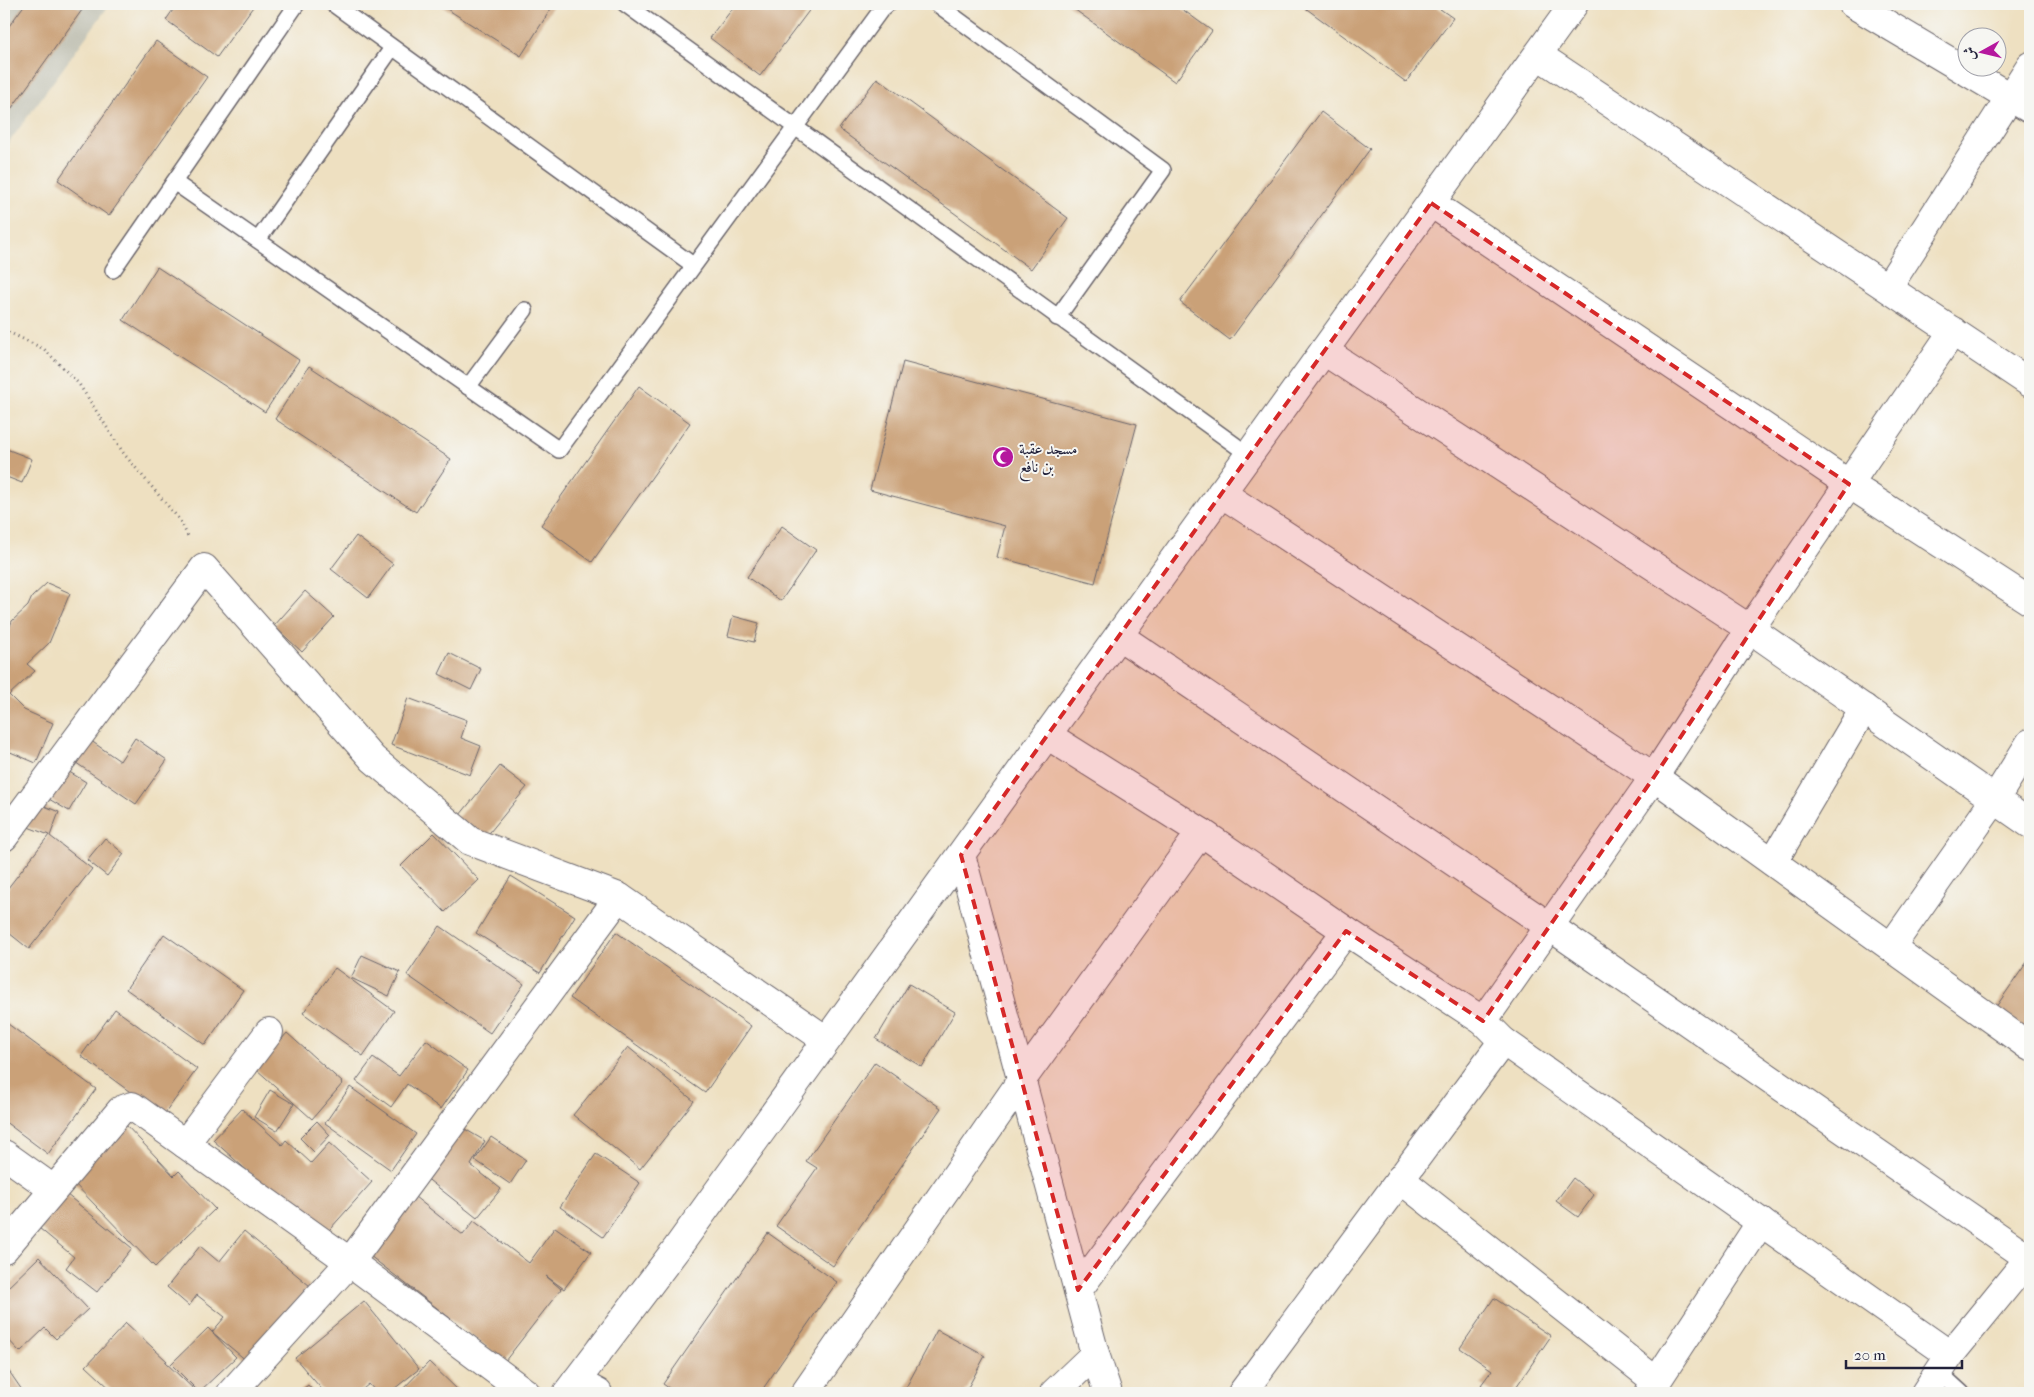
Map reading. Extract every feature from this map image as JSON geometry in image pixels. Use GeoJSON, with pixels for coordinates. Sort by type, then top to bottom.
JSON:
{"type":"FeatureCollection","features":[{"type":"Feature","properties":{"kind":"street"},"geometry":{"type":"LineString","coordinates":[[580,1389],[677,1248],[826,1040],[1574,4]]}},
{"type":"Feature","properties":{"kind":"street"},"geometry":{"type":"LineString","coordinates":[[1853,4],[2021,103]]}},
{"type":"Feature","properties":{"kind":"street"},"geometry":{"type":"LineString","coordinates":[[1538,55],[2030,383]]}},
{"type":"Feature","properties":{"kind":"street"},"geometry":{"type":"LineString","coordinates":[[1888,287],[2021,103],[2030,66]]}},
{"type":"Feature","properties":{"kind":"street"},"geometry":{"type":"LineString","coordinates":[[1431,203],[1849,484],[2030,601]]}},
{"type":"Feature","properties":{"kind":"street"},"geometry":{"type":"LineString","coordinates":[[1483,1021],[1654,777],[1750,629],[1953,331]]}},
{"type":"Feature","properties":{"kind":"street"},"geometry":{"type":"LineString","coordinates":[[1324,351],[1750,629],[2030,824]]}},
{"type":"Feature","properties":{"kind":"street"},"geometry":{"type":"LineString","coordinates":[[1221,493],[1654,777],[2030,1047]]}},
{"type":"Feature","properties":{"kind":"street"},"geometry":{"type":"LineString","coordinates":[[4,837],[204,568],[373,759],[470,841],[619,898],[826,1040]]}},
{"type":"Feature","properties":{"kind":"street"},"geometry":{"type":"LineString","coordinates":[[1047,735],[1201,832],[1346,931],[1483,1021],[1503,1040],[1761,1222],[1938,1374],[2030,1257],[1549,926],[1118,636]]}},
{"type":"Feature","properties":{"kind":"street"},"geometry":{"type":"LineString","coordinates":[[1773,862],[1864,708]]}},
{"type":"Feature","properties":{"kind":"street"},"geometry":{"type":"LineString","coordinates":[[1891,947],[1995,799],[2030,744]]}},
{"type":"Feature","properties":{"kind":"street"},"geometry":{"type":"LineString","coordinates":[[805,1393],[1021,1080],[1201,832]]}},
{"type":"Feature","properties":{"kind":"street"},"geometry":{"type":"LineString","coordinates":[[961,855],[1095,1354],[1108,1393]]}},
{"type":"Feature","properties":{"kind":"street"},"geometry":{"type":"LineString","coordinates":[[231,1393],[350,1262],[619,898]]}},
{"type":"Feature","properties":{"kind":"street"},"geometry":{"type":"LineString","coordinates":[[1078,1290],[1346,931]]}},
{"type":"Feature","properties":{"kind":"street"},"geometry":{"type":"LineString","coordinates":[[185,1144],[269,1032]]}},
{"type":"Feature","properties":{"kind":"street"},"geometry":{"type":"LineString","coordinates":[[1242,1393],[1503,1040]]}},
{"type":"Feature","properties":{"kind":"street"},"geometry":{"type":"LineString","coordinates":[[4,1249],[52,1189],[121,1110],[132,1106],[350,1262],[526,1393]]}},
{"type":"Feature","properties":{"kind":"street"},"geometry":{"type":"LineString","coordinates":[[4,1154],[52,1189]]}},
{"type":"Feature","properties":{"kind":"street"},"geometry":{"type":"LineString","coordinates":[[1400,1180],[1653,1388],[1761,1222]]}},
{"type":"Feature","properties":{"kind":"street"},"geometry":{"type":"LineString","coordinates":[[1054,1393],[1095,1354]]}},
{"type":"Feature","properties":{"kind":"lane"},"geometry":{"type":"LineString","coordinates":[[113,270],[297,4]]}},
{"type":"Feature","properties":{"kind":"lane"},"geometry":{"type":"LineString","coordinates":[[332,4],[693,266]]}},
{"type":"Feature","properties":{"kind":"lane"},"geometry":{"type":"LineString","coordinates":[[625,4],[1248,455]]}},
{"type":"Feature","properties":{"kind":"lane"},"geometry":{"type":"LineString","coordinates":[[174,182],[558,450],[881,10],[888,4]]}},
{"type":"Feature","properties":{"kind":"lane"},"geometry":{"type":"LineString","coordinates":[[937,4],[1163,170],[1057,318]]}},
{"type":"Feature","properties":{"kind":"lane"},"geometry":{"type":"LineString","coordinates":[[258,240],[392,48]]}},
{"type":"Feature","properties":{"kind":"lane"},"geometry":{"type":"LineString","coordinates":[[468,387],[524,310]]}},
{"type":"Feature","properties":{"kind":"lane"},"geometry":{"type":"LineString","coordinates":[[1938,1374],[1962,1393]]}},
{"type":"Feature","properties":{"kind":"path"},"geometry":{"type":"LineString","coordinates":[[4,330],[44,349],[79,384],[124,454],[180,519],[204,568]]}},
{"type":"Feature","properties":{"kind":"highlighted area"},"geometry":{"type":"Polygon","coordinates":[[[1431,203],[1849,484],[1654,777],[1483,1021],[1346,931],[1078,1290],[961,855],[1431,203]]]}},
{"type":"Feature","properties":{"kind":"shaded area"},"geometry":{"type":"Polygon","coordinates":[[[4,4],[110,4],[4,149],[4,4]]]}},
{"type":"Feature","properties":{"kind":"building"},"geometry":{"type":"Polygon","coordinates":[[[25,4],[73,4],[82,10],[4,119],[4,33],[25,4]]]}},
{"type":"Feature","properties":{"kind":"building"},"geometry":{"type":"Polygon","coordinates":[[[177,4],[255,4],[217,57],[166,20],[177,4]]]}},
{"type":"Feature","properties":{"kind":"building"},"geometry":{"type":"Polygon","coordinates":[[[439,4],[554,4],[521,56],[439,4]]]}},
{"type":"Feature","properties":{"kind":"building"},"geometry":{"type":"Polygon","coordinates":[[[736,4],[814,4],[760,76],[710,38],[736,4]]]}},
{"type":"Feature","properties":{"kind":"building"},"geometry":{"type":"Polygon","coordinates":[[[1067,4],[1175,4],[1212,31],[1175,82],[1067,4]]]}},
{"type":"Feature","properties":{"kind":"building"},"geometry":{"type":"Polygon","coordinates":[[[1300,4],[1433,4],[1453,18],[1406,82],[1300,4]]]}},
{"type":"Feature","properties":{"kind":"building"},"geometry":{"type":"Polygon","coordinates":[[[156,41],[207,77],[109,216],[58,180],[156,41]]]}},
{"type":"Feature","properties":{"kind":"building"},"geometry":{"type":"Polygon","coordinates":[[[877,78],[1068,218],[1031,269],[839,129],[877,78]]]}},
{"type":"Feature","properties":{"kind":"building"},"geometry":{"type":"Polygon","coordinates":[[[1321,112],[1370,149],[1230,340],[1180,302],[1321,112]]]}},
{"type":"Feature","properties":{"kind":"building"},"geometry":{"type":"Polygon","coordinates":[[[157,267],[299,360],[265,412],[123,320],[157,267]]]}},
{"type":"Feature","properties":{"kind":"building","name":"مسجد عقبة بن نافع"},"geometry":{"type":"Polygon","coordinates":[[[903,362],[1137,424],[1095,583],[997,557],[1005,526],[870,490],[903,362]]]}},
{"type":"Feature","properties":{"kind":"building"},"geometry":{"type":"Polygon","coordinates":[[[309,366],[451,459],[416,512],[275,419],[309,366]]]}},
{"type":"Feature","properties":{"kind":"building"},"geometry":{"type":"Polygon","coordinates":[[[639,386],[690,423],[592,562],[541,525],[639,386]]]}},
{"type":"Feature","properties":{"kind":"building"},"geometry":{"type":"Polygon","coordinates":[[[4,448],[32,459],[22,483],[4,476],[4,448]]]}},
{"type":"Feature","properties":{"kind":"building"},"geometry":{"type":"Polygon","coordinates":[[[782,526],[816,550],[781,601],[747,577],[782,526]]]}},
{"type":"Feature","properties":{"kind":"building"},"geometry":{"type":"Polygon","coordinates":[[[356,536],[393,564],[368,598],[331,569],[356,536]]]}},
{"type":"Feature","properties":{"kind":"building"},"geometry":{"type":"Polygon","coordinates":[[[47,583],[70,593],[49,643],[27,664],[35,671],[9,695],[24,710],[53,723],[36,763],[8,751],[4,760],[4,742],[8,744],[4,739],[4,641],[12,621],[28,606],[32,597],[47,583]]]}},
{"type":"Feature","properties":{"kind":"building"},"geometry":{"type":"Polygon","coordinates":[[[305,591],[334,617],[302,652],[274,626],[305,591]]]}},
{"type":"Feature","properties":{"kind":"building"},"geometry":{"type":"Polygon","coordinates":[[[733,616],[759,623],[754,642],[728,636],[733,616]]]}},
{"type":"Feature","properties":{"kind":"building"},"geometry":{"type":"Polygon","coordinates":[[[449,653],[481,669],[471,690],[439,674],[449,653]]]}},
{"type":"Feature","properties":{"kind":"building"},"geometry":{"type":"Polygon","coordinates":[[[408,698],[467,720],[461,738],[481,746],[470,775],[391,745],[408,698]]]}},
{"type":"Feature","properties":{"kind":"building"},"geometry":{"type":"Polygon","coordinates":[[[84,736],[120,761],[135,738],[167,760],[136,804],[69,758],[84,736]]]}},
{"type":"Feature","properties":{"kind":"building"},"geometry":{"type":"Polygon","coordinates":[[[500,766],[527,787],[481,843],[455,821],[500,766]]]}},
{"type":"Feature","properties":{"kind":"building"},"geometry":{"type":"Polygon","coordinates":[[[61,767],[86,782],[69,811],[44,796],[61,767]]]}},
{"type":"Feature","properties":{"kind":"building"},"geometry":{"type":"Polygon","coordinates":[[[37,803],[59,812],[50,836],[92,869],[29,949],[4,929],[4,893],[49,835],[28,827],[37,803]]]}},
{"type":"Feature","properties":{"kind":"building"},"geometry":{"type":"Polygon","coordinates":[[[434,833],[479,880],[445,912],[401,866],[434,833]]]}},
{"type":"Feature","properties":{"kind":"building"},"geometry":{"type":"Polygon","coordinates":[[[105,838],[124,854],[107,876],[87,860],[105,838]]]}},
{"type":"Feature","properties":{"kind":"building"},"geometry":{"type":"Polygon","coordinates":[[[511,876],[575,916],[540,973],[476,933],[511,876]]]}},
{"type":"Feature","properties":{"kind":"building"},"geometry":{"type":"Polygon","coordinates":[[[440,926],[524,984],[490,1033],[407,975],[440,926]]]}},
{"type":"Feature","properties":{"kind":"building"},"geometry":{"type":"Polygon","coordinates":[[[616,932],[751,1026],[705,1093],[570,998],[616,932]]]}},
{"type":"Feature","properties":{"kind":"building"},"geometry":{"type":"Polygon","coordinates":[[[164,934],[243,990],[205,1045],[126,989],[164,934]]]}},
{"type":"Feature","properties":{"kind":"building"},"geometry":{"type":"Polygon","coordinates":[[[362,955],[400,972],[389,996],[351,978],[362,955]]]}},
{"type":"Feature","properties":{"kind":"building"},"geometry":{"type":"Polygon","coordinates":[[[2027,962],[2030,964],[2030,1045],[1989,1017],[2027,962]]]}},
{"type":"Feature","properties":{"kind":"building"},"geometry":{"type":"Polygon","coordinates":[[[335,968],[394,1011],[363,1056],[303,1013],[335,968]]]}},
{"type":"Feature","properties":{"kind":"building"},"geometry":{"type":"Polygon","coordinates":[[[909,984],[955,1012],[922,1067],[876,1039],[909,984]]]}},
{"type":"Feature","properties":{"kind":"building"},"geometry":{"type":"Polygon","coordinates":[[[115,1009],[197,1069],[163,1116],[81,1056],[115,1009]]]}},
{"type":"Feature","properties":{"kind":"building"},"geometry":{"type":"Polygon","coordinates":[[[4,1021],[96,1089],[48,1154],[4,1121],[4,1021]]]}},
{"type":"Feature","properties":{"kind":"building"},"geometry":{"type":"Polygon","coordinates":[[[287,1033],[343,1083],[312,1119],[256,1069],[287,1033]]]}},
{"type":"Feature","properties":{"kind":"building"},"geometry":{"type":"Polygon","coordinates":[[[426,1040],[468,1070],[441,1109],[407,1084],[391,1107],[356,1081],[373,1058],[399,1076],[426,1040]]]}},
{"type":"Feature","properties":{"kind":"building"},"geometry":{"type":"Polygon","coordinates":[[[628,1047],[694,1101],[640,1169],[573,1115],[628,1047]]]}},
{"type":"Feature","properties":{"kind":"building"},"geometry":{"type":"Polygon","coordinates":[[[875,1062],[941,1108],[833,1266],[776,1226],[817,1168],[806,1161],[875,1062]]]}},
{"type":"Feature","properties":{"kind":"building"},"geometry":{"type":"Polygon","coordinates":[[[350,1087],[416,1134],[391,1170],[325,1123],[350,1087]]]}},
{"type":"Feature","properties":{"kind":"building"},"geometry":{"type":"Polygon","coordinates":[[[270,1090],[294,1104],[277,1131],[254,1117],[270,1090]]]}},
{"type":"Feature","properties":{"kind":"building"},"geometry":{"type":"Polygon","coordinates":[[[242,1109],[282,1145],[286,1140],[311,1163],[329,1143],[372,1182],[322,1238],[213,1140],[242,1109]]]}},
{"type":"Feature","properties":{"kind":"building"},"geometry":{"type":"Polygon","coordinates":[[[317,1121],[330,1135],[314,1152],[300,1138],[317,1121]]]}},
{"type":"Feature","properties":{"kind":"building"},"geometry":{"type":"Polygon","coordinates":[[[125,1124],[174,1176],[179,1171],[215,1209],[155,1267],[69,1178],[125,1124]]]}},
{"type":"Feature","properties":{"kind":"building"},"geometry":{"type":"Polygon","coordinates":[[[458,1125],[485,1141],[471,1165],[501,1189],[477,1218],[425,1177],[458,1125]]]}},
{"type":"Feature","properties":{"kind":"building"},"geometry":{"type":"Polygon","coordinates":[[[491,1137],[526,1160],[510,1184],[475,1160],[491,1137]]]}},
{"type":"Feature","properties":{"kind":"building"},"geometry":{"type":"Polygon","coordinates":[[[596,1154],[640,1183],[603,1237],[560,1207],[596,1154]]]}},
{"type":"Feature","properties":{"kind":"building"},"geometry":{"type":"Polygon","coordinates":[[[1573,1178],[1594,1195],[1578,1217],[1556,1201],[1573,1178]]]}},
{"type":"Feature","properties":{"kind":"building"},"geometry":{"type":"Polygon","coordinates":[[[410,1193],[463,1235],[474,1221],[529,1263],[555,1227],[591,1252],[564,1289],[546,1276],[561,1289],[505,1361],[365,1252],[410,1193]]]}},
{"type":"Feature","properties":{"kind":"building"},"geometry":{"type":"Polygon","coordinates":[[[66,1194],[132,1248],[97,1292],[66,1268],[74,1257],[39,1228],[66,1194]]]}},
{"type":"Feature","properties":{"kind":"building"},"geometry":{"type":"Polygon","coordinates":[[[244,1231],[310,1286],[247,1361],[212,1332],[225,1317],[197,1295],[189,1306],[167,1287],[200,1246],[219,1262],[244,1231]]]}},
{"type":"Feature","properties":{"kind":"building"},"geometry":{"type":"Polygon","coordinates":[[[768,1233],[837,1282],[760,1393],[676,1393],[663,1384],[768,1233]]]}},
{"type":"Feature","properties":{"kind":"building"},"geometry":{"type":"Polygon","coordinates":[[[39,1257],[88,1309],[56,1339],[45,1328],[20,1352],[4,1335],[4,1291],[39,1257]]]}},
{"type":"Feature","properties":{"kind":"building"},"geometry":{"type":"Polygon","coordinates":[[[1494,1298],[1551,1336],[1512,1393],[1494,1393],[1481,1385],[1492,1370],[1460,1348],[1494,1298]]]}},
{"type":"Feature","properties":{"kind":"building"},"geometry":{"type":"Polygon","coordinates":[[[364,1301],[419,1369],[389,1393],[377,1393],[369,1384],[358,1393],[325,1393],[295,1358],[364,1301]]]}},
{"type":"Feature","properties":{"kind":"building"},"geometry":{"type":"Polygon","coordinates":[[[126,1323],[198,1393],[115,1393],[86,1366],[126,1323]]]}},
{"type":"Feature","properties":{"kind":"building"},"geometry":{"type":"Polygon","coordinates":[[[208,1328],[236,1357],[199,1392],[171,1364],[208,1328]]]}},
{"type":"Feature","properties":{"kind":"building"},"geometry":{"type":"Polygon","coordinates":[[[937,1330],[985,1356],[965,1393],[903,1393],[937,1330]]]}},
{"type":"Feature","properties":{"kind":"building"},"geometry":{"type":"Polygon","coordinates":[[[429,1362],[461,1393],[399,1393],[429,1362]]]}},
{"type":"Feature","properties":{"kind":"building"},"geometry":{"type":"Polygon","coordinates":[[[4,1364],[22,1390],[18,1393],[4,1393],[4,1364]]]}},
{"type":"Feature","properties":{"kind":"building"},"geometry":{"type":"Polygon","coordinates":[[[308,1385],[315,1393],[298,1393],[308,1385]]]}},
{"type":"Feature","properties":{"kind":"place","name":"مسجد عقبة بن نافع"},"geometry":{"type":"Point","coordinates":[1003,457]}}]}
